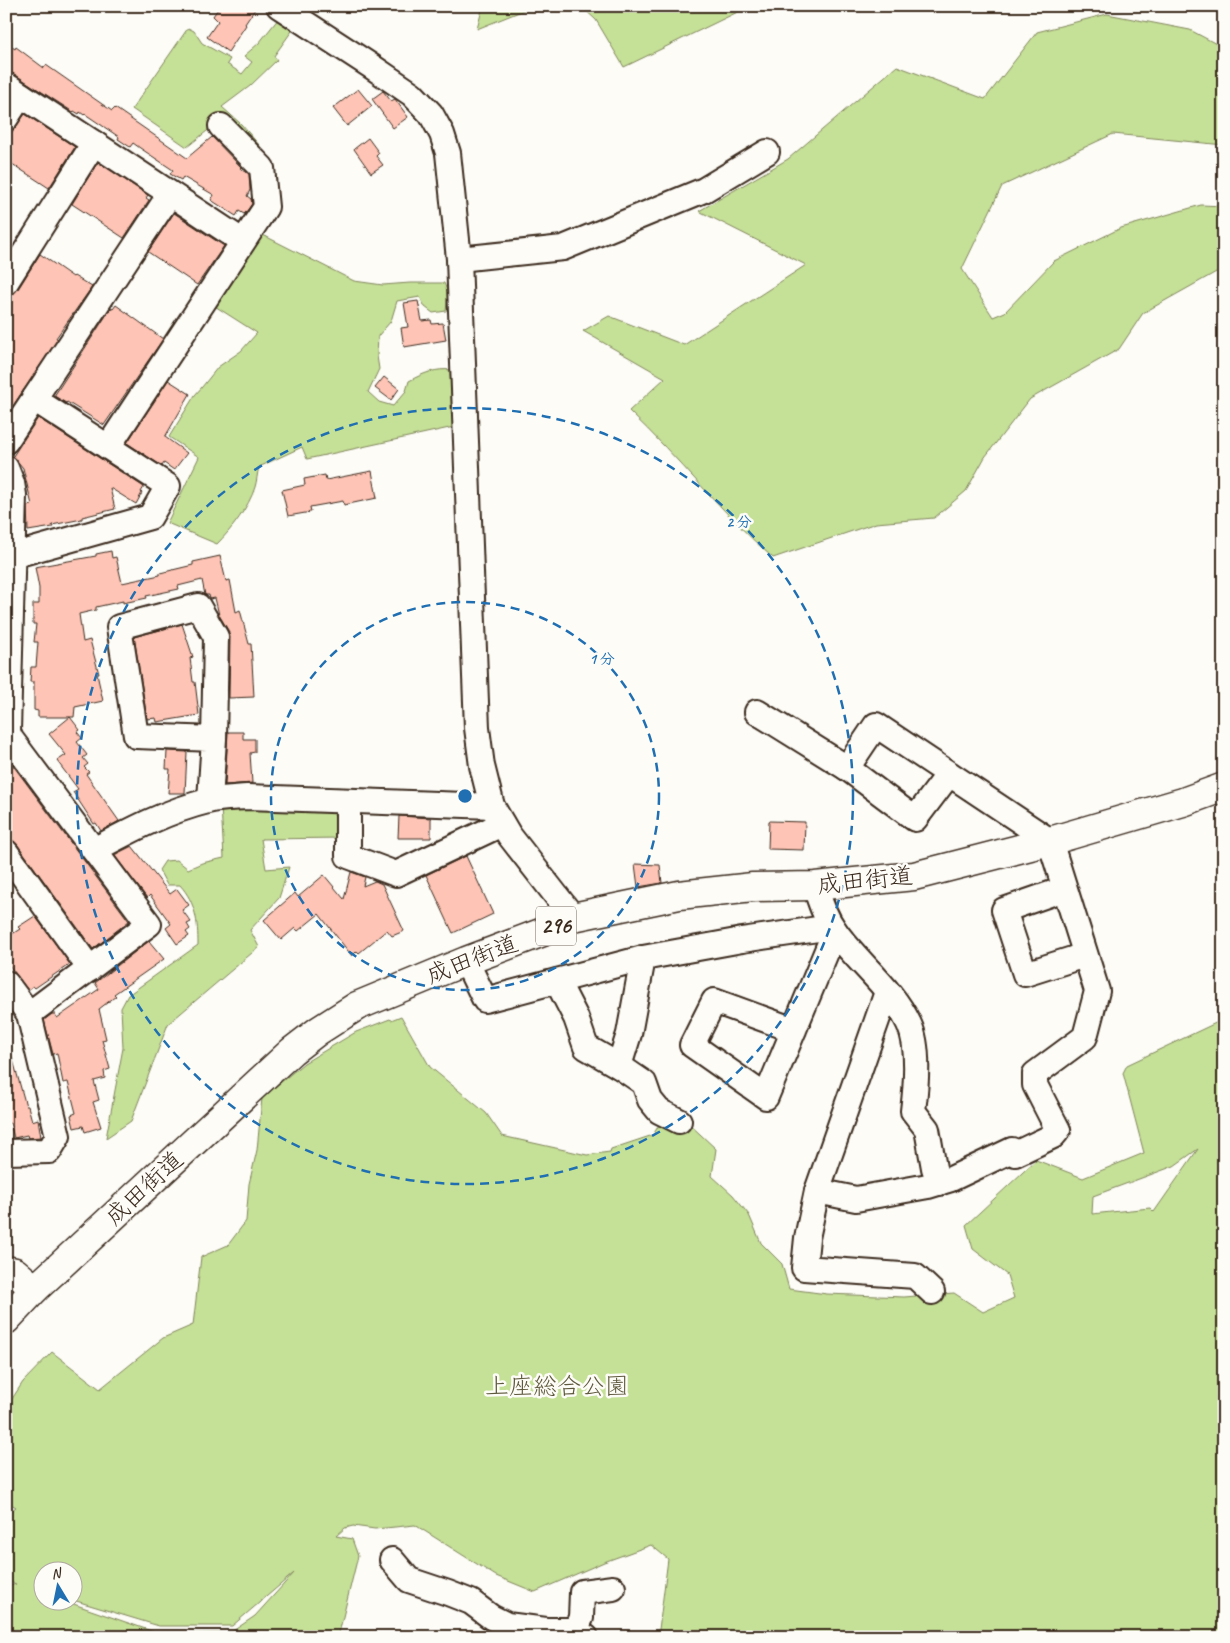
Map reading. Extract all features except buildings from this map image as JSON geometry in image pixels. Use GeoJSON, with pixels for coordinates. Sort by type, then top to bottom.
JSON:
{"type":"FeatureCollection","features":[{"type":"Feature","properties":{"kind":"highway","name":"成田街道"},"geometry":{"type":"LineString","coordinates":[[6,1320],[35,1289],[292,1051],[318,1031],[357,1006],[466,961],[543,932],[573,917],[679,895],[754,888],[815,886],[914,876],[1050,841],[1183,802],[1224,787]]}},
{"type":"Feature","properties":{"kind":"highway"},"geometry":{"type":"LineString","coordinates":[[6,1270],[15,1272],[35,1289]]}},
{"type":"Feature","properties":{"kind":"street"},"geometry":{"type":"LineString","coordinates":[[279,6],[412,94],[431,114],[442,134],[448,153],[459,259],[477,728],[482,766],[497,815],[509,835],[573,917]]}},
{"type":"Feature","properties":{"kind":"street"},"geometry":{"type":"LineString","coordinates":[[6,118],[14,90],[242,241]]}},
{"type":"Feature","properties":{"kind":"street"},"geometry":{"type":"LineString","coordinates":[[108,447],[266,207],[262,168],[221,126]]}},
{"type":"Feature","properties":{"kind":"street"},"geometry":{"type":"LineString","coordinates":[[6,282],[94,144]]}},
{"type":"Feature","properties":{"kind":"street"},"geometry":{"type":"LineString","coordinates":[[459,259],[564,248],[704,190],[766,152]]}},
{"type":"Feature","properties":{"kind":"street"},"geometry":{"type":"LineString","coordinates":[[6,441],[170,194]]}},
{"type":"Feature","properties":{"kind":"street"},"geometry":{"type":"LineString","coordinates":[[12,556],[150,517],[168,486],[34,399]]}},
{"type":"Feature","properties":{"kind":"street"},"geometry":{"type":"LineString","coordinates":[[6,468],[14,495],[7,733],[149,924],[29,1014]]}},
{"type":"Feature","properties":{"kind":"street"},"geometry":{"type":"LineString","coordinates":[[210,800],[214,739],[216,638],[198,606],[119,627],[136,736],[214,739]]}},
{"type":"Feature","properties":{"kind":"street"},"geometry":{"type":"LineString","coordinates":[[757,712],[846,768],[915,819],[949,774]]}},
{"type":"Feature","properties":{"kind":"street"},"geometry":{"type":"LineString","coordinates":[[816,1191],[856,1199],[928,1186],[951,1179],[1012,1150],[1015,1154],[1053,1136],[1058,1130],[1035,1085],[1035,1074],[1085,1037],[1097,991],[1050,841],[876,725],[846,768]]}},
{"type":"Feature","properties":{"kind":"street"},"geometry":{"type":"LineString","coordinates":[[94,850],[170,813],[210,800],[247,797],[348,800],[497,815]]}},
{"type":"Feature","properties":{"kind":"street"},"geometry":{"type":"LineString","coordinates":[[348,800],[348,856],[396,874],[497,815]]}},
{"type":"Feature","properties":{"kind":"street"},"geometry":{"type":"LineString","coordinates":[[6,852],[90,969]]}},
{"type":"Feature","properties":{"kind":"street"},"geometry":{"type":"LineString","coordinates":[[815,886],[824,914],[833,928],[887,992],[910,1025],[916,1051],[916,1086],[913,1111],[927,1129],[934,1168],[939,1183]]}},
{"type":"Feature","properties":{"kind":"street"},"geometry":{"type":"LineString","coordinates":[[1064,889],[1004,910],[1025,974],[1085,955]]}},
{"type":"Feature","properties":{"kind":"street"},"geometry":{"type":"LineString","coordinates":[[466,961],[485,1000],[643,958],[742,940],[833,928]]}},
{"type":"Feature","properties":{"kind":"street"},"geometry":{"type":"LineString","coordinates":[[794,1030],[833,928]]}},
{"type":"Feature","properties":{"kind":"street"},"geometry":{"type":"LineString","coordinates":[[619,1066],[629,1034],[643,958]]}},
{"type":"Feature","properties":{"kind":"street"},"geometry":{"type":"LineString","coordinates":[[557,981],[576,1018],[586,1047],[644,1083],[650,1100],[659,1111],[679,1121]]}},
{"type":"Feature","properties":{"kind":"street"},"geometry":{"type":"LineString","coordinates":[[6,983],[29,1014],[58,1136],[49,1151],[6,1152]]}},
{"type":"Feature","properties":{"kind":"street"},"geometry":{"type":"LineString","coordinates":[[887,992],[816,1191],[807,1238],[804,1268],[915,1276],[932,1292]]}},
{"type":"Feature","properties":{"kind":"street"},"geometry":{"type":"LineString","coordinates":[[392,1560],[409,1580],[471,1602],[491,1617],[507,1625],[544,1634],[580,1633],[582,1592],[613,1588]]}},
{"type":"Feature","properties":{"kind":"green space"},"geometry":{"type":"Polygon","coordinates":[[[483,6],[534,6],[477,29],[483,6]]]}},
{"type":"Feature","properties":{"kind":"green space"},"geometry":{"type":"Polygon","coordinates":[[[581,6],[750,6],[624,67],[596,20],[581,6]]]}},
{"type":"Feature","properties":{"kind":"green space"},"geometry":{"type":"Polygon","coordinates":[[[1107,14],[1190,30],[1224,48],[1224,145],[1113,134],[1002,186],[962,269],[993,317],[1005,312],[1054,261],[1121,228],[1201,205],[1224,206],[1224,271],[1218,271],[1143,313],[1119,349],[1030,399],[985,457],[966,491],[934,518],[876,523],[773,558],[736,523],[629,411],[665,378],[583,331],[609,316],[684,345],[806,265],[699,211],[788,159],[897,66],[985,99],[1037,32],[1107,14]]]}},
{"type":"Feature","properties":{"kind":"green space"},"geometry":{"type":"Polygon","coordinates":[[[279,18],[294,28],[274,56],[277,60],[250,86],[222,107],[241,124],[260,146],[254,149],[222,119],[187,147],[132,109],[188,28],[194,31],[202,43],[230,59],[227,64],[242,74],[252,62],[244,56],[259,43],[279,18]]]}},
{"type":"Feature","properties":{"kind":"green space"},"geometry":{"type":"Polygon","coordinates":[[[257,232],[354,281],[383,285],[444,283],[448,293],[446,311],[433,313],[425,307],[420,297],[397,301],[391,321],[378,336],[377,356],[379,369],[368,392],[379,402],[393,406],[406,391],[409,381],[430,372],[452,370],[454,427],[307,459],[302,447],[259,467],[255,487],[244,510],[217,544],[167,523],[199,457],[169,437],[195,395],[218,367],[241,351],[257,333],[210,303],[257,232]]]}},
{"type":"Feature","properties":{"kind":"green space"},"geometry":{"type":"Polygon","coordinates":[[[221,806],[342,808],[343,838],[261,839],[266,869],[289,867],[279,898],[250,930],[259,947],[168,1024],[131,1121],[106,1138],[123,1048],[121,1008],[128,995],[198,945],[197,921],[190,899],[180,885],[167,885],[159,870],[165,861],[177,860],[188,869],[202,863],[224,858],[221,806]]]}},
{"type":"Feature","properties":{"kind":"green space","name":"上座総合公園"},"geometry":{"type":"Polygon","coordinates":[[[401,1016],[430,1067],[486,1113],[502,1136],[587,1155],[610,1152],[611,1149],[653,1135],[670,1106],[716,1149],[712,1176],[733,1195],[749,1215],[761,1243],[782,1264],[789,1289],[827,1294],[904,1297],[954,1293],[983,1312],[1014,1298],[1007,1275],[973,1249],[966,1225],[1036,1160],[1083,1178],[1144,1153],[1123,1073],[1127,1065],[1222,1020],[1224,1017],[1224,1637],[658,1637],[668,1559],[651,1545],[604,1562],[535,1592],[496,1576],[415,1525],[375,1529],[353,1526],[345,1528],[336,1536],[352,1539],[358,1556],[338,1637],[6,1637],[6,1587],[16,1584],[6,1581],[6,1514],[16,1507],[6,1501],[6,1408],[23,1382],[52,1352],[100,1389],[163,1338],[193,1325],[201,1257],[228,1245],[246,1221],[249,1184],[257,1150],[262,1098],[304,1063],[356,1032],[401,1016]],[[1198,1149],[1174,1166],[1093,1196],[1092,1214],[1150,1208],[1154,1212],[1198,1149]]]}}]}
